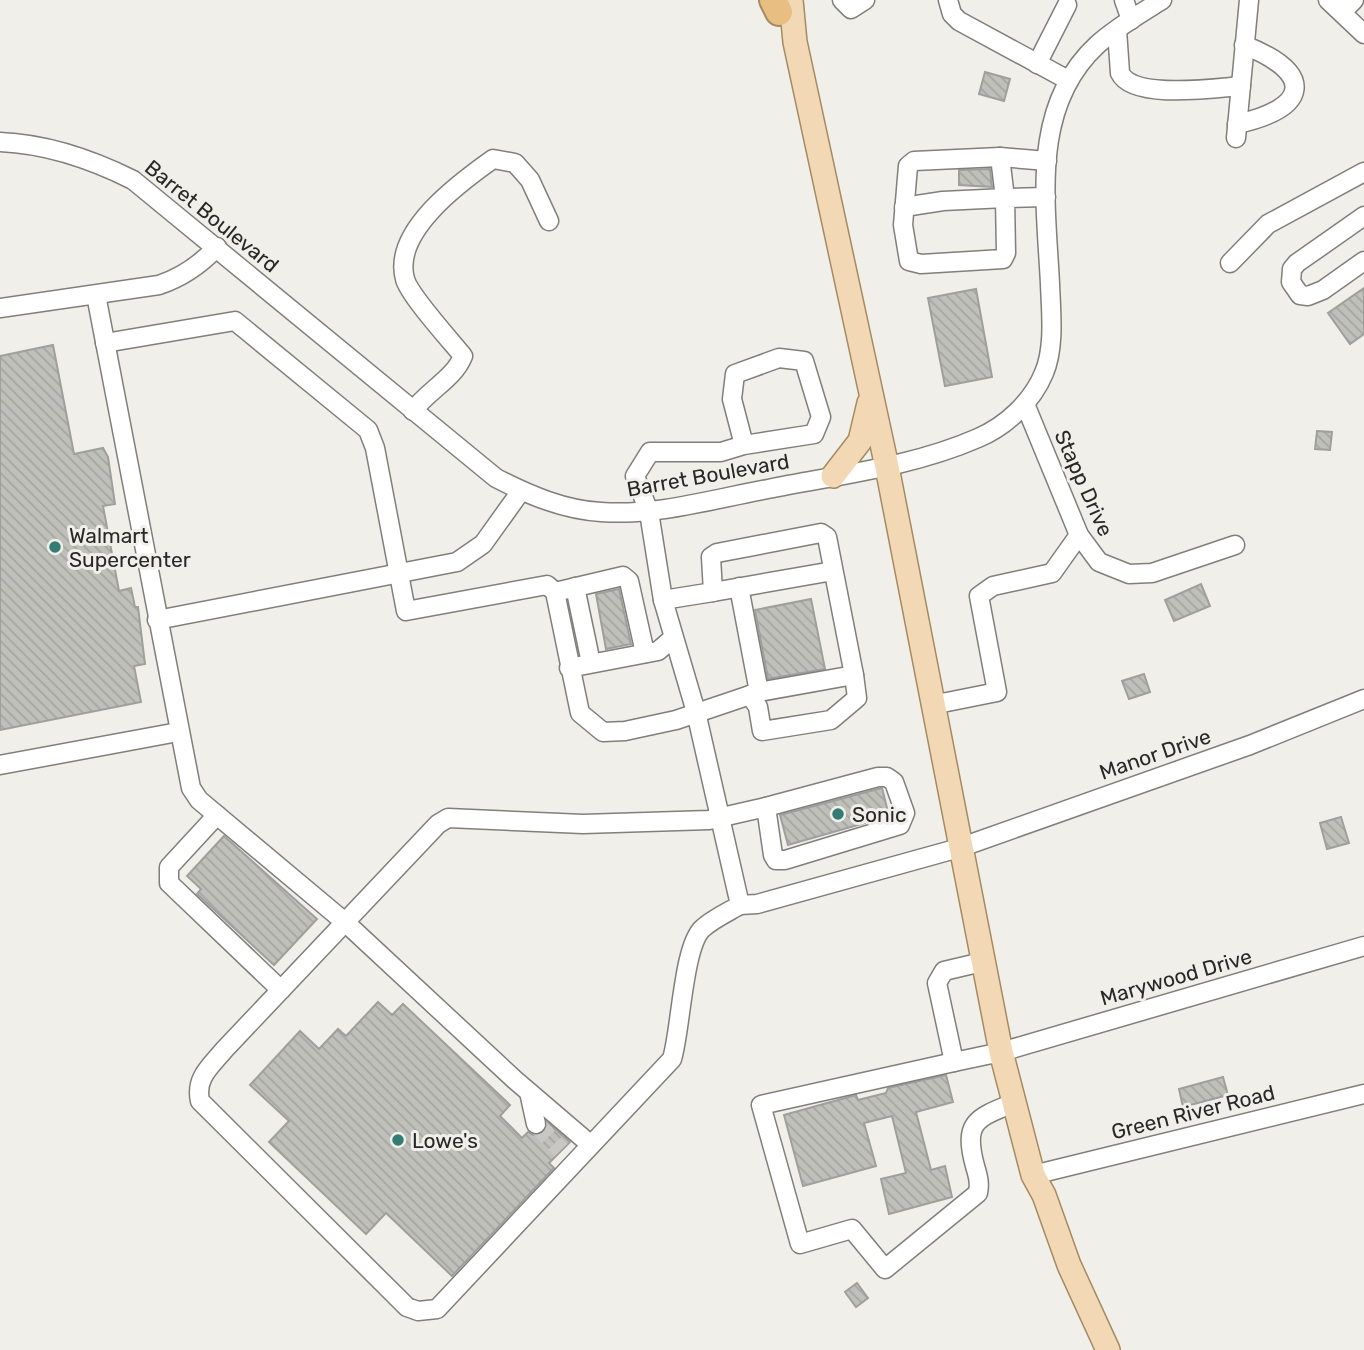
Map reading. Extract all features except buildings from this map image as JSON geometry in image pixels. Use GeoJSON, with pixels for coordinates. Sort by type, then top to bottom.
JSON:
{"type":"FeatureCollection","features":[{"type":"Feature","properties":{"kind":"main road"},"geometry":{"type":"LineString","coordinates":[[780,3],[795,42],[887,467],[959,848],[1001,1052],[1033,1175],[1044,1195],[1069,1265],[1108,1350]]}},
{"type":"Feature","properties":{"kind":"main road"},"geometry":{"type":"LineString","coordinates":[[834,476],[860,441],[871,393]]}},
{"type":"Feature","properties":{"kind":"street"},"geometry":{"type":"LineString","coordinates":[[842,0],[851,9],[865,0]]}},
{"type":"Feature","properties":{"kind":"street"},"geometry":{"type":"LineString","coordinates":[[948,0],[952,14],[959,21],[1069,80]]}},
{"type":"Feature","properties":{"kind":"street"},"geometry":{"type":"LineString","coordinates":[[1124,0],[1119,73],[1129,82],[1184,92],[1241,86]]}},
{"type":"Feature","properties":{"kind":"street","name":"Barret Boulevard"},"geometry":{"type":"LineString","coordinates":[[0,142],[32,145],[98,162],[133,180],[496,478],[521,491],[583,510],[649,512],[887,467],[978,438],[1007,421],[1025,404],[1045,373],[1051,341],[1046,161],[1051,124],[1069,80],[1087,55],[1124,25],[1162,0]]}},
{"type":"Feature","properties":{"kind":"street"},"geometry":{"type":"LineString","coordinates":[[1244,45],[1258,50],[1292,75],[1297,85],[1292,102],[1237,131],[1244,45],[1249,0]]}},
{"type":"Feature","properties":{"kind":"street"},"geometry":{"type":"LineString","coordinates":[[1341,4],[1363,32]]}},
{"type":"Feature","properties":{"kind":"street"},"geometry":{"type":"LineString","coordinates":[[1037,64],[1068,5]]}},
{"type":"Feature","properties":{"kind":"street"},"geometry":{"type":"LineString","coordinates":[[1000,157],[1005,198],[1003,259],[921,264],[909,261],[903,225],[908,166],[914,161],[1000,157],[1046,161]]}},
{"type":"Feature","properties":{"kind":"street"},"geometry":{"type":"LineString","coordinates":[[413,411],[425,395],[458,368],[463,356],[405,281],[402,256],[413,234],[437,204],[493,159],[515,163],[530,180],[549,221]]}},
{"type":"Feature","properties":{"kind":"street"},"geometry":{"type":"LineString","coordinates":[[1230,263],[1268,224],[1364,172]]}},
{"type":"Feature","properties":{"kind":"street"},"geometry":{"type":"LineString","coordinates":[[904,207],[943,201],[1046,197]]}},
{"type":"Feature","properties":{"kind":"street"},"geometry":{"type":"LineString","coordinates":[[1364,216],[1297,262],[1292,269],[1290,282],[1300,295],[1312,295],[1364,261]]}},
{"type":"Feature","properties":{"kind":"street"},"geometry":{"type":"LineString","coordinates":[[0,308],[159,285],[178,279],[202,263],[217,247]]}},
{"type":"Feature","properties":{"kind":"street"},"geometry":{"type":"LineString","coordinates":[[96,295],[178,732],[191,788],[217,815],[346,923],[529,1092],[591,1145]]}},
{"type":"Feature","properties":{"kind":"street"},"geometry":{"type":"LineString","coordinates":[[105,343],[235,321],[368,429],[375,449],[406,611],[547,585],[555,592],[580,713],[588,723],[603,732],[651,726],[755,694],[854,675]]}},
{"type":"Feature","properties":{"kind":"street"},"geometry":{"type":"LineString","coordinates":[[744,445],[732,399],[735,374],[779,358],[804,361],[821,417],[814,434],[744,445],[721,452],[650,452],[635,476],[649,512],[663,600],[696,712],[721,819],[740,905],[700,930],[688,960],[672,1059],[591,1145],[568,1156],[437,1309],[418,1311],[407,1307],[200,1101],[198,1088],[201,1077],[438,824],[448,818],[583,824],[721,819],[777,802],[887,776],[894,782],[905,813],[900,825],[776,860],[766,807]]}},
{"type":"Feature","properties":{"kind":"street","name":"Stapp Drive"},"geometry":{"type":"LineString","coordinates":[[1025,404],[1079,536],[1099,562],[1129,574],[1164,570],[1235,545]]}},
{"type":"Feature","properties":{"kind":"street"},"geometry":{"type":"LineString","coordinates":[[157,620],[457,562],[472,553],[490,535],[521,491]]}},
{"type":"Feature","properties":{"kind":"street"},"geometry":{"type":"LineString","coordinates":[[713,592],[711,557],[717,553],[821,533],[827,537],[858,698],[831,720],[762,731],[739,587]]}},
{"type":"Feature","properties":{"kind":"street"},"geometry":{"type":"LineString","coordinates":[[932,705],[997,692],[979,596],[993,586],[1052,573],[1079,536]]}},
{"type":"Feature","properties":{"kind":"street"},"geometry":{"type":"LineString","coordinates":[[663,600],[834,571]]}},
{"type":"Feature","properties":{"kind":"street"},"geometry":{"type":"LineString","coordinates":[[555,592],[623,576],[629,581],[645,653]]}},
{"type":"Feature","properties":{"kind":"street"},"geometry":{"type":"LineString","coordinates":[[575,587],[591,663]]}},
{"type":"Feature","properties":{"kind":"street"},"geometry":{"type":"LineString","coordinates":[[569,668],[658,651],[673,638]]}},
{"type":"Feature","properties":{"kind":"street","name":"Manor Drive"},"geometry":{"type":"LineString","coordinates":[[740,905],[757,904],[959,848],[1250,745],[1364,699]]}},
{"type":"Feature","properties":{"kind":"street"},"geometry":{"type":"LineString","coordinates":[[0,765],[178,732]]}},
{"type":"Feature","properties":{"kind":"street"},"geometry":{"type":"LineString","coordinates":[[217,815],[169,867],[169,883],[281,990]]}},
{"type":"Feature","properties":{"kind":"street","name":"Marywood Drive"},"geometry":{"type":"LineString","coordinates":[[1014,1103],[981,1116],[971,1130],[968,1143],[980,1184],[978,1193],[885,1269],[852,1229],[800,1244],[761,1105],[1001,1052],[1364,946]]}},
{"type":"Feature","properties":{"kind":"street"},"geometry":{"type":"LineString","coordinates":[[954,1062],[937,983],[944,971],[982,962]]}},
{"type":"Feature","properties":{"kind":"street"},"geometry":{"type":"LineString","coordinates":[[529,1092],[536,1124]]}},
{"type":"Feature","properties":{"kind":"street","name":"Green River Road"},"geometry":{"type":"LineString","coordinates":[[1033,1175],[1364,1094]]}},
{"type":"Feature","properties":{"kind":"tunnel"},"geometry":{"type":"LineString","coordinates":[[536,1124],[561,1150]]}},
{"type":"Feature","properties":{"kind":"place","name":"Walmart Supercenter"},"geometry":{"type":"Point","coordinates":[55,547]}},
{"type":"Feature","properties":{"kind":"place","name":"Sonic"},"geometry":{"type":"Point","coordinates":[838,814]}},
{"type":"Feature","properties":{"kind":"place","name":"Lowe's"},"geometry":{"type":"Point","coordinates":[398,1140]}}]}
